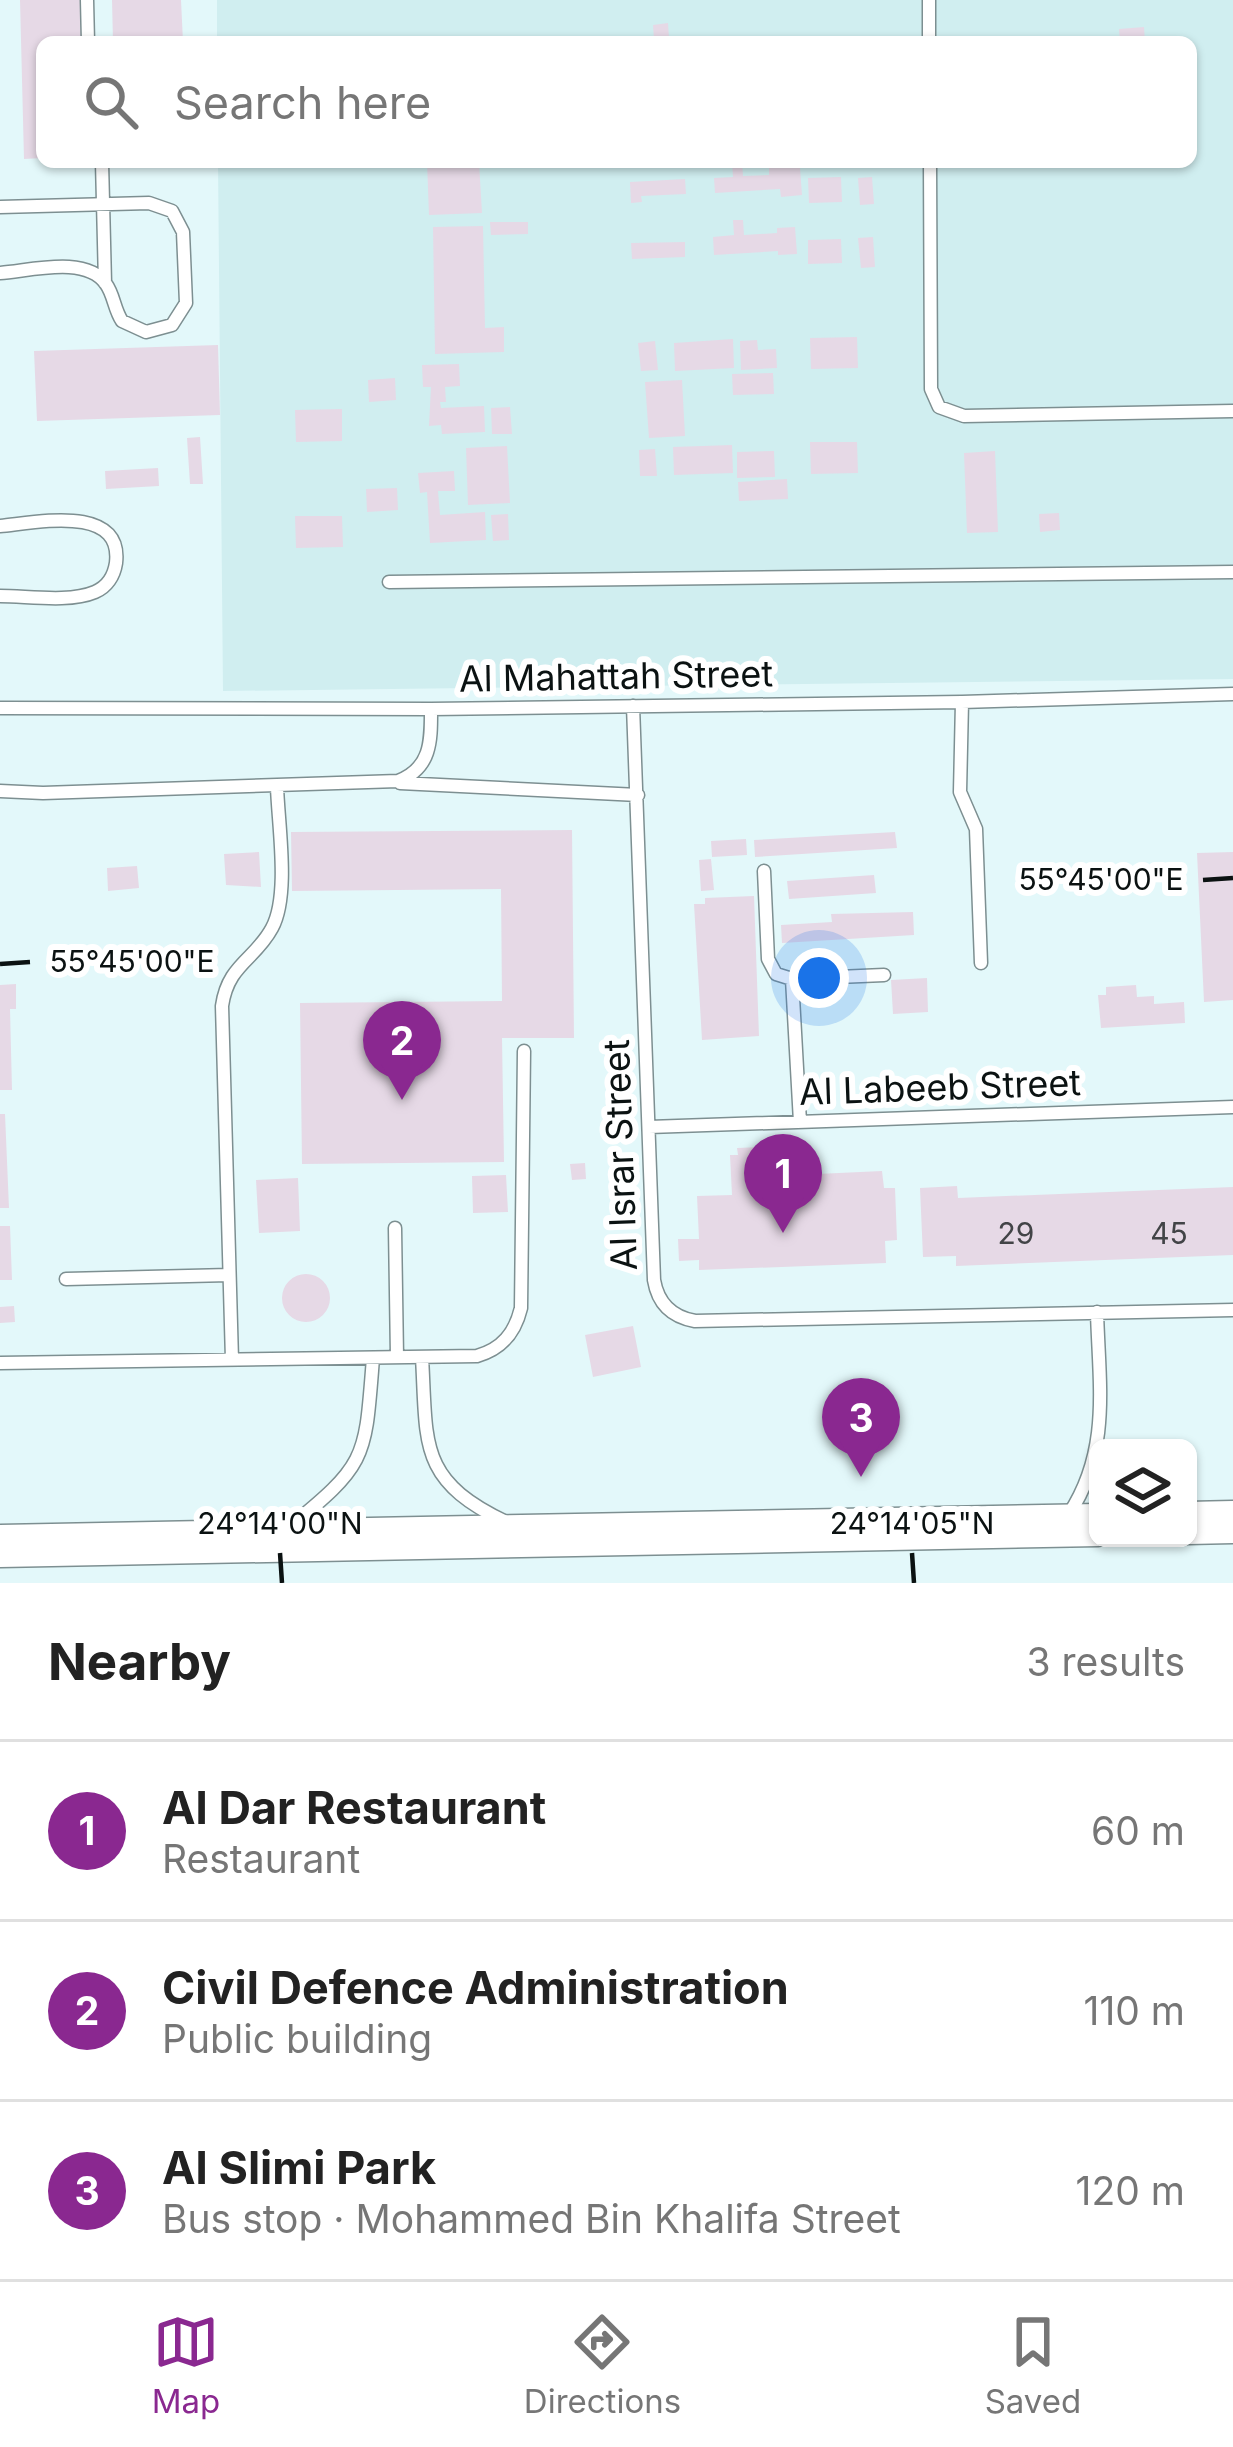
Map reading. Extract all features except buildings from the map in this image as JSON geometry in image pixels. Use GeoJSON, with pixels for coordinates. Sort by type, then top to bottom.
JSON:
{"type":"FeatureCollection","features":[{"type":"Feature","properties":{"kind":"highway"},"geometry":{"type":"LineString","coordinates":[[1197,1523],[1233,1522]]}},
{"type":"Feature","properties":{"kind":"highway"},"geometry":{"type":"LineString","coordinates":[[0,1546],[1080,1525]]}},
{"type":"Feature","properties":{"kind":"lane"},"geometry":{"type":"LineString","coordinates":[[87,0],[88,36]]}},
{"type":"Feature","properties":{"kind":"lane"},"geometry":{"type":"LineString","coordinates":[[928,0],[929,36]]}},
{"type":"Feature","properties":{"kind":"lane"},"geometry":{"type":"LineString","coordinates":[[0,207],[103,204],[157,204],[177,217],[183,232],[183,311],[164,329],[137,331],[117,313],[106,283],[103,204],[101,168]]}},
{"type":"Feature","properties":{"kind":"lane"},"geometry":{"type":"LineString","coordinates":[[930,168],[931,389],[939,407],[964,416],[1233,412]]}},
{"type":"Feature","properties":{"kind":"lane"},"geometry":{"type":"LineString","coordinates":[[0,273],[76,268],[106,283]]}},
{"type":"Feature","properties":{"kind":"lane"},"geometry":{"type":"LineString","coordinates":[[0,526],[90,522],[109,535],[116,557],[110,579],[92,593],[0,596]]}},
{"type":"Feature","properties":{"kind":"lane"},"geometry":{"type":"LineString","coordinates":[[389,582],[1233,572]]}},
{"type":"Feature","properties":{"kind":"lane","name":"Al Mahattah Street"},"geometry":{"type":"LineString","coordinates":[[0,708],[431,709],[1233,694]]}},
{"type":"Feature","properties":{"kind":"lane"},"geometry":{"type":"LineString","coordinates":[[962,702],[960,792],[976,829],[981,963]]}},
{"type":"Feature","properties":{"kind":"lane","name":"Al Israr Street"},"geometry":{"type":"LineString","coordinates":[[633,706],[654,1280],[660,1300],[675,1315],[695,1321],[1233,1310]]}},
{"type":"Feature","properties":{"kind":"lane"},"geometry":{"type":"LineString","coordinates":[[387,782],[408,777],[424,763],[431,742],[431,709]]}},
{"type":"Feature","properties":{"kind":"lane"},"geometry":{"type":"LineString","coordinates":[[0,791],[387,782],[638,795]]}},
{"type":"Feature","properties":{"kind":"lane"},"geometry":{"type":"LineString","coordinates":[[232,1360],[222,1006],[233,972],[263,940],[278,914],[277,786]]}},
{"type":"Feature","properties":{"kind":"lane"},"geometry":{"type":"LineString","coordinates":[[764,871],[768,959],[776,974],[792,980],[884,975]]}},
{"type":"Feature","properties":{"kind":"lane"},"geometry":{"type":"LineString","coordinates":[[792,980],[800,1122]]}},
{"type":"Feature","properties":{"kind":"lane"},"geometry":{"type":"LineString","coordinates":[[0,1363],[477,1356],[492,1352],[518,1319],[524,1052]]}},
{"type":"Feature","properties":{"kind":"lane","name":"Al Labeeb Street"},"geometry":{"type":"LineString","coordinates":[[649,1127],[1233,1107]]}},
{"type":"Feature","properties":{"kind":"lane"},"geometry":{"type":"LineString","coordinates":[[395,1228],[397,1357]]}},
{"type":"Feature","properties":{"kind":"lane"},"geometry":{"type":"LineString","coordinates":[[66,1279],[230,1275]]}},
{"type":"Feature","properties":{"kind":"lane"},"geometry":{"type":"LineString","coordinates":[[1097,1312],[1103,1439]]}},
{"type":"Feature","properties":{"kind":"lane"},"geometry":{"type":"LineString","coordinates":[[422,1357],[430,1451],[439,1472],[470,1505],[532,1534]]}},
{"type":"Feature","properties":{"kind":"lane"},"geometry":{"type":"LineString","coordinates":[[273,1540],[331,1494],[353,1468],[367,1437],[374,1358]]}},
{"type":"Feature","properties":{"kind":"lane"},"geometry":{"type":"LineString","coordinates":[[1080,1525],[1079,1499],[1089,1476]]}},
{"type":"Feature","properties":{"kind":"shaded area"},"geometry":{"type":"Polygon","coordinates":[[[217,0],[1233,0],[1233,679],[223,691],[218,168],[1197,168],[1197,36],[217,36],[217,0]]]}},
{"type":"Feature","properties":{"kind":"place","name":"Civil Defence Administration"},"geometry":{"type":"Point","coordinates":[402,1100]}},
{"type":"Feature","properties":{"kind":"place","name":"Al Dar Restaurant"},"geometry":{"type":"Point","coordinates":[783,1233]}},
{"type":"Feature","properties":{"kind":"place","name":"Al Slimi Park"},"geometry":{"type":"Point","coordinates":[861,1477]}}]}
